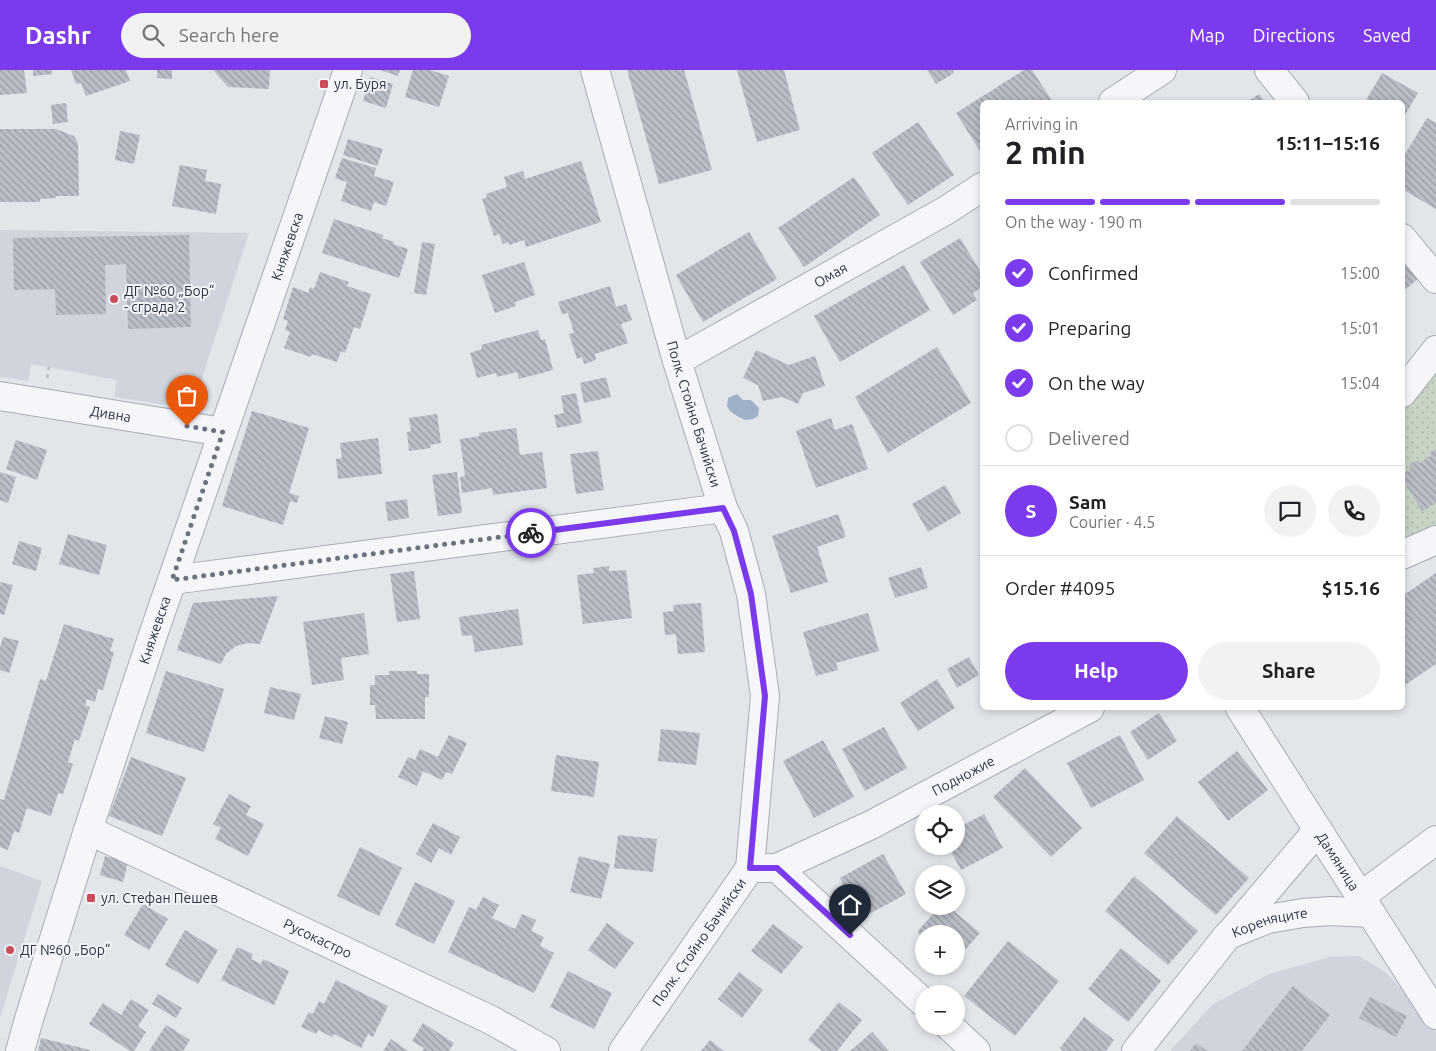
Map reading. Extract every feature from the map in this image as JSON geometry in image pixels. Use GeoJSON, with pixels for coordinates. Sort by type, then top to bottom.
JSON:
{"type":"FeatureCollection","features":[{"type":"Feature","properties":{"kind":"street","name":"Княжевска"},"geometry":{"type":"LineString","coordinates":[[20,1051],[88,830],[348,70]]}},
{"type":"Feature","properties":{"kind":"street","name":"Полк. Стойно Бачийски"},"geometry":{"type":"LineString","coordinates":[[595,70],[677,361],[723,508],[734,531],[751,594],[765,696],[750,868],[623,1051]]}},
{"type":"Feature","properties":{"kind":"street"},"geometry":{"type":"LineString","coordinates":[[1116,100],[1162,70]]}},
{"type":"Feature","properties":{"kind":"street"},"geometry":{"type":"LineString","coordinates":[[1269,70],[1293,100]]}},
{"type":"Feature","properties":{"kind":"street","name":"Омая"},"geometry":{"type":"LineString","coordinates":[[677,361],[945,211],[980,188]]}},
{"type":"Feature","properties":{"kind":"street"},"geometry":{"type":"LineString","coordinates":[[1405,242],[1436,279]]}},
{"type":"Feature","properties":{"kind":"street"},"geometry":{"type":"LineString","coordinates":[[1405,389],[1436,350]]}},
{"type":"Feature","properties":{"kind":"street","name":"Дивна"},"geometry":{"type":"LineString","coordinates":[[0,396],[223,432]]}},
{"type":"Feature","properties":{"kind":"street"},"geometry":{"type":"LineString","coordinates":[[172,580],[723,508]]}},
{"type":"Feature","properties":{"kind":"street"},"geometry":{"type":"LineString","coordinates":[[1405,554],[1436,540]]}},
{"type":"Feature","properties":{"kind":"street","name":"Подножие"},"geometry":{"type":"LineString","coordinates":[[750,868],[777,868],[870,825],[1086,710]]}},
{"type":"Feature","properties":{"kind":"street","name":"Дамяница"},"geometry":{"type":"LineString","coordinates":[[1241,710],[1436,1015]]}},
{"type":"Feature","properties":{"kind":"street","name":"Русокастро"},"geometry":{"type":"LineString","coordinates":[[88,830],[491,1020],[546,1051]]}},
{"type":"Feature","properties":{"kind":"street"},"geometry":{"type":"LineString","coordinates":[[1228,935],[1318,830]]}},
{"type":"Feature","properties":{"kind":"street"},"geometry":{"type":"LineString","coordinates":[[1365,905],[1436,840]]}},
{"type":"Feature","properties":{"kind":"street"},"geometry":{"type":"LineString","coordinates":[[777,868],[915,995]]}},
{"type":"Feature","properties":{"kind":"street","name":"Кореняците"},"geometry":{"type":"LineString","coordinates":[[1136,1051],[1228,935],[1268,919],[1365,905]]}},
{"type":"Feature","properties":{"kind":"street"},"geometry":{"type":"LineString","coordinates":[[959,1035],[976,1051]]}},
{"type":"Feature","properties":{"kind":"shaded area","name":"ДГ №60 „Бор“ - сграда 2"},"geometry":{"type":"Polygon","coordinates":[[[0,230],[249,233],[192,409],[114,397],[117,380],[31,364],[28,381],[0,377],[0,230]]]}},
{"type":"Feature","properties":{"kind":"shaded area","name":"ДГ №60 „Бор“"},"geometry":{"type":"Polygon","coordinates":[[[0,866],[42,881],[0,1018],[0,866]]]}},
{"type":"Feature","properties":{"kind":"shaded area"},"geometry":{"type":"Polygon","coordinates":[[[1359,956],[1385,972],[1407,994],[1436,1032],[1436,1051],[1170,1051],[1212,1005],[1269,974],[1330,957],[1359,956]]]}},
{"type":"Feature","properties":{"kind":"green space"},"geometry":{"type":"Polygon","coordinates":[[[1436,350],[1436,540],[1405,554],[1405,389],[1436,350]]]}},
{"type":"Feature","properties":{"kind":"water"},"geometry":{"type":"Polygon","coordinates":[[[737,394],[743,400],[751,400],[759,408],[758,416],[745,420],[730,411],[727,406],[728,398],[737,394]]]}},
{"type":"Feature","properties":{"kind":"building"},"geometry":{"type":"Polygon","coordinates":[[[0,70],[24,70],[27,93],[0,95],[0,70]]]}},
{"type":"Feature","properties":{"kind":"building"},"geometry":{"type":"Polygon","coordinates":[[[33,70],[52,70],[52,74],[33,76],[33,70]]]}},
{"type":"Feature","properties":{"kind":"building"},"geometry":{"type":"Polygon","coordinates":[[[71,70],[126,70],[130,81],[86,96],[81,83],[76,84],[71,70]]]}},
{"type":"Feature","properties":{"kind":"building"},"geometry":{"type":"Polygon","coordinates":[[[157,70],[172,70],[172,79],[157,78],[157,70]]]}},
{"type":"Feature","properties":{"kind":"building"},"geometry":{"type":"Polygon","coordinates":[[[213,70],[270,70],[269,89],[228,87],[213,70]]]}},
{"type":"Feature","properties":{"kind":"building"},"geometry":{"type":"Polygon","coordinates":[[[380,70],[400,70],[398,76],[380,70]]]}},
{"type":"Feature","properties":{"kind":"building"},"geometry":{"type":"Polygon","coordinates":[[[413,70],[430,70],[449,76],[439,107],[405,97],[413,70]]]}},
{"type":"Feature","properties":{"kind":"building"},"geometry":{"type":"Polygon","coordinates":[[[627,70],[684,70],[712,170],[659,184],[627,70]]]}},
{"type":"Feature","properties":{"kind":"building"},"geometry":{"type":"Polygon","coordinates":[[[737,70],[784,70],[800,130],[757,142],[737,70]]]}},
{"type":"Feature","properties":{"kind":"building"},"geometry":{"type":"Polygon","coordinates":[[[927,70],[953,70],[954,73],[936,84],[927,70]]]}},
{"type":"Feature","properties":{"kind":"building"},"geometry":{"type":"Polygon","coordinates":[[[1024,70],[1032,70],[1052,100],[980,100],[980,151],[956,113],[1024,70]]]}},
{"type":"Feature","properties":{"kind":"building"},"geometry":{"type":"Polygon","coordinates":[[[1382,73],[1418,93],[1405,115],[1405,100],[1366,100],[1382,73]]]}},
{"type":"Feature","properties":{"kind":"building"},"geometry":{"type":"Polygon","coordinates":[[[370,77],[393,84],[386,108],[363,101],[370,77]]]}},
{"type":"Feature","properties":{"kind":"building"},"geometry":{"type":"Polygon","coordinates":[[[1259,94],[1264,100],[1250,100],[1259,94]]]}},
{"type":"Feature","properties":{"kind":"building"},"geometry":{"type":"Polygon","coordinates":[[[66,103],[68,122],[53,124],[51,105],[66,103]]]}},
{"type":"Feature","properties":{"kind":"building"},"geometry":{"type":"Polygon","coordinates":[[[1427,118],[1436,123],[1436,209],[1405,191],[1405,154],[1427,118]]]}},
{"type":"Feature","properties":{"kind":"building"},"geometry":{"type":"Polygon","coordinates":[[[918,122],[954,175],[908,205],[872,153],[918,122]]]}},
{"type":"Feature","properties":{"kind":"building"},"geometry":{"type":"Polygon","coordinates":[[[0,129],[56,129],[74,136],[78,143],[79,196],[56,196],[56,198],[40,199],[40,202],[0,202],[0,129]]]}},
{"type":"Feature","properties":{"kind":"building"},"geometry":{"type":"Polygon","coordinates":[[[120,131],[140,135],[134,164],[115,160],[120,131]]]}},
{"type":"Feature","properties":{"kind":"building"},"geometry":{"type":"Polygon","coordinates":[[[348,139],[383,149],[377,166],[343,155],[348,139]]]}},
{"type":"Feature","properties":{"kind":"building"},"geometry":{"type":"Polygon","coordinates":[[[342,158],[376,168],[374,176],[394,182],[386,206],[374,202],[371,211],[341,201],[347,182],[335,178],[342,158]]]}},
{"type":"Feature","properties":{"kind":"building"},"geometry":{"type":"Polygon","coordinates":[[[581,161],[601,222],[526,247],[524,240],[509,245],[509,242],[503,244],[499,234],[494,236],[482,199],[487,197],[486,194],[507,187],[504,177],[523,171],[525,179],[581,161]]]}},
{"type":"Feature","properties":{"kind":"building"},"geometry":{"type":"Polygon","coordinates":[[[180,165],[207,170],[205,181],[221,184],[216,214],[172,206],[180,165]]]}},
{"type":"Feature","properties":{"kind":"building"},"geometry":{"type":"Polygon","coordinates":[[[854,177],[880,215],[804,267],[778,228],[854,177]]]}},
{"type":"Feature","properties":{"kind":"building"},"geometry":{"type":"Polygon","coordinates":[[[334,219],[383,235],[382,238],[408,249],[399,278],[322,253],[334,219]]]}},
{"type":"Feature","properties":{"kind":"building"},"geometry":{"type":"Polygon","coordinates":[[[749,232],[777,279],[703,322],[676,275],[749,232]]]}},
{"type":"Feature","properties":{"kind":"building"},"geometry":{"type":"Polygon","coordinates":[[[189,235],[191,327],[128,329],[126,264],[105,265],[106,314],[56,315],[55,289],[14,290],[13,238],[189,235]]]}},
{"type":"Feature","properties":{"kind":"building"},"geometry":{"type":"Polygon","coordinates":[[[960,238],[980,271],[980,288],[973,293],[977,300],[953,315],[920,262],[960,238]]]}},
{"type":"Feature","properties":{"kind":"building"},"geometry":{"type":"Polygon","coordinates":[[[422,242],[435,244],[426,295],[414,293],[422,242]]]}},
{"type":"Feature","properties":{"kind":"building"},"geometry":{"type":"Polygon","coordinates":[[[524,262],[535,295],[515,302],[516,306],[495,313],[482,275],[524,262]]]}},
{"type":"Feature","properties":{"kind":"building"},"geometry":{"type":"Polygon","coordinates":[[[1405,262],[1419,278],[1405,290],[1405,262]]]}},
{"type":"Feature","properties":{"kind":"building"},"geometry":{"type":"Polygon","coordinates":[[[904,265],[930,310],[840,362],[814,316],[904,265]]]}},
{"type":"Feature","properties":{"kind":"building"},"geometry":{"type":"Polygon","coordinates":[[[320,272],[349,282],[347,286],[371,294],[360,329],[354,327],[345,353],[341,351],[337,362],[312,354],[311,357],[284,348],[290,332],[285,330],[288,321],[283,319],[293,287],[308,293],[310,287],[314,289],[320,272]]]}},
{"type":"Feature","properties":{"kind":"building"},"geometry":{"type":"Polygon","coordinates":[[[610,286],[616,307],[626,304],[632,320],[621,324],[628,343],[595,354],[596,360],[584,364],[582,357],[577,359],[569,334],[574,333],[568,313],[562,314],[558,302],[610,286]]]}},
{"type":"Feature","properties":{"kind":"building"},"geometry":{"type":"Polygon","coordinates":[[[538,330],[541,340],[545,339],[553,370],[519,379],[517,372],[497,377],[496,373],[477,378],[470,353],[482,349],[481,345],[538,330]]]}},
{"type":"Feature","properties":{"kind":"building"},"geometry":{"type":"Polygon","coordinates":[[[937,347],[971,403],[888,453],[855,397],[937,347]]]}},
{"type":"Feature","properties":{"kind":"building"},"geometry":{"type":"Polygon","coordinates":[[[756,350],[789,365],[815,356],[825,386],[803,393],[798,404],[782,397],[763,401],[758,385],[743,378],[756,350]]]}},
{"type":"Feature","properties":{"kind":"building"},"geometry":{"type":"Polygon","coordinates":[[[606,377],[611,397],[584,403],[580,383],[606,377]]]}},
{"type":"Feature","properties":{"kind":"building"},"geometry":{"type":"Polygon","coordinates":[[[576,393],[582,423],[557,428],[554,415],[564,413],[561,396],[576,393]]]}},
{"type":"Feature","properties":{"kind":"building"},"geometry":{"type":"Polygon","coordinates":[[[252,411],[309,428],[289,493],[299,496],[297,503],[290,501],[283,525],[222,506],[252,411]]]}},
{"type":"Feature","properties":{"kind":"building"},"geometry":{"type":"Polygon","coordinates":[[[437,414],[441,443],[430,445],[431,448],[409,451],[407,432],[411,431],[409,418],[437,414]]]}},
{"type":"Feature","properties":{"kind":"building"},"geometry":{"type":"Polygon","coordinates":[[[831,418],[835,430],[852,424],[868,469],[816,488],[796,431],[831,418]]]}},
{"type":"Feature","properties":{"kind":"building"},"geometry":{"type":"Polygon","coordinates":[[[516,428],[520,455],[542,452],[547,488],[493,495],[492,488],[462,493],[460,477],[465,476],[460,439],[480,436],[479,433],[516,428]]]}},
{"type":"Feature","properties":{"kind":"building"},"geometry":{"type":"Polygon","coordinates":[[[378,438],[382,474],[338,479],[336,459],[342,458],[340,443],[378,438]]]}},
{"type":"Feature","properties":{"kind":"building"},"geometry":{"type":"Polygon","coordinates":[[[16,440],[47,450],[37,480],[6,469],[16,440]]]}},
{"type":"Feature","properties":{"kind":"building"},"geometry":{"type":"Polygon","coordinates":[[[1436,449],[1436,503],[1422,511],[1405,483],[1405,472],[1411,469],[1409,465],[1418,460],[1419,463],[1431,456],[1429,453],[1436,449]]]}},
{"type":"Feature","properties":{"kind":"building"},"geometry":{"type":"Polygon","coordinates":[[[598,451],[604,490],[576,494],[570,454],[598,451]]]}},
{"type":"Feature","properties":{"kind":"building"},"geometry":{"type":"Polygon","coordinates":[[[0,472],[16,477],[8,503],[0,500],[0,472]]]}},
{"type":"Feature","properties":{"kind":"building"},"geometry":{"type":"Polygon","coordinates":[[[457,472],[462,513],[438,516],[432,475],[457,472]]]}},
{"type":"Feature","properties":{"kind":"building"},"geometry":{"type":"Polygon","coordinates":[[[945,485],[961,513],[928,532],[912,504],[945,485]]]}},
{"type":"Feature","properties":{"kind":"building"},"geometry":{"type":"Polygon","coordinates":[[[407,499],[409,518],[388,521],[385,502],[407,499]]]}},
{"type":"Feature","properties":{"kind":"building"},"geometry":{"type":"Polygon","coordinates":[[[838,514],[846,537],[817,547],[828,582],[791,593],[772,536],[838,514]]]}},
{"type":"Feature","properties":{"kind":"building"},"geometry":{"type":"Polygon","coordinates":[[[68,534],[107,545],[99,575],[59,564],[68,534]]]}},
{"type":"Feature","properties":{"kind":"building"},"geometry":{"type":"Polygon","coordinates":[[[19,541],[42,548],[36,571],[12,564],[19,541]]]}},
{"type":"Feature","properties":{"kind":"building"},"geometry":{"type":"Polygon","coordinates":[[[609,566],[609,571],[626,570],[632,618],[583,624],[577,575],[594,573],[593,568],[609,566]]]}},
{"type":"Feature","properties":{"kind":"building"},"geometry":{"type":"Polygon","coordinates":[[[921,567],[928,588],[895,598],[888,578],[921,567]]]}},
{"type":"Feature","properties":{"kind":"building"},"geometry":{"type":"Polygon","coordinates":[[[414,571],[420,619],[397,622],[390,574],[414,571]]]}},
{"type":"Feature","properties":{"kind":"building"},"geometry":{"type":"Polygon","coordinates":[[[1436,573],[1436,664],[1405,685],[1405,594],[1436,573]]]}},
{"type":"Feature","properties":{"kind":"building"},"geometry":{"type":"Polygon","coordinates":[[[0,582],[13,585],[4,615],[0,614],[0,582]]]}},
{"type":"Feature","properties":{"kind":"building"},"geometry":{"type":"Polygon","coordinates":[[[278,596],[260,644],[248,643],[236,646],[226,654],[221,664],[177,650],[193,603],[278,596]]]}},
{"type":"Feature","properties":{"kind":"building"},"geometry":{"type":"Polygon","coordinates":[[[701,603],[705,652],[678,654],[676,634],[665,635],[663,612],[674,611],[673,605],[701,603]]]}},
{"type":"Feature","properties":{"kind":"building"},"geometry":{"type":"Polygon","coordinates":[[[518,609],[523,645],[475,652],[472,635],[462,636],[459,617],[518,609]]]}},
{"type":"Feature","properties":{"kind":"building"},"geometry":{"type":"Polygon","coordinates":[[[364,613],[369,654],[341,658],[344,680],[312,685],[303,622],[364,613]]]}},
{"type":"Feature","properties":{"kind":"building"},"geometry":{"type":"Polygon","coordinates":[[[868,613],[879,651],[836,663],[838,670],[816,676],[803,632],[868,613]]]}},
{"type":"Feature","properties":{"kind":"building"},"geometry":{"type":"Polygon","coordinates":[[[64,624],[114,639],[110,651],[114,652],[103,690],[98,689],[95,702],[87,699],[85,705],[90,707],[79,741],[75,739],[68,762],[73,764],[63,794],[58,793],[51,816],[27,808],[19,833],[14,831],[8,850],[0,847],[0,799],[4,800],[40,679],[46,681],[64,624]]]}},
{"type":"Feature","properties":{"kind":"building"},"geometry":{"type":"Polygon","coordinates":[[[3,637],[19,641],[9,673],[0,670],[0,648],[3,637]]]}},
{"type":"Feature","properties":{"kind":"building"},"geometry":{"type":"Polygon","coordinates":[[[969,657],[979,675],[957,688],[947,669],[969,657]]]}},
{"type":"Feature","properties":{"kind":"building"},"geometry":{"type":"Polygon","coordinates":[[[166,671],[224,689],[204,752],[146,733],[166,671]]]}},
{"type":"Feature","properties":{"kind":"building"},"geometry":{"type":"Polygon","coordinates":[[[389,671],[417,671],[417,674],[429,674],[429,697],[425,697],[425,719],[376,719],[375,705],[370,705],[370,685],[375,685],[375,675],[389,675],[389,671]]]}},
{"type":"Feature","properties":{"kind":"building"},"geometry":{"type":"Polygon","coordinates":[[[937,679],[955,708],[918,731],[900,703],[937,679]]]}},
{"type":"Feature","properties":{"kind":"building"},"geometry":{"type":"Polygon","coordinates":[[[270,687],[301,694],[294,720],[264,713],[270,687]]]}},
{"type":"Feature","properties":{"kind":"building"},"geometry":{"type":"Polygon","coordinates":[[[1159,713],[1177,741],[1148,760],[1130,732],[1159,713]]]}},
{"type":"Feature","properties":{"kind":"building"},"geometry":{"type":"Polygon","coordinates":[[[325,716],[348,722],[342,744],[319,738],[325,716]]]}},
{"type":"Feature","properties":{"kind":"building"},"geometry":{"type":"Polygon","coordinates":[[[884,727],[907,768],[865,791],[842,749],[884,727]]]}},
{"type":"Feature","properties":{"kind":"building"},"geometry":{"type":"Polygon","coordinates":[[[661,729],[700,733],[696,765],[658,761],[661,729]]]}},
{"type":"Feature","properties":{"kind":"building"},"geometry":{"type":"Polygon","coordinates":[[[449,735],[467,743],[452,774],[446,772],[442,780],[423,771],[417,786],[398,777],[408,757],[415,760],[420,749],[438,757],[449,735]]]}},
{"type":"Feature","properties":{"kind":"building"},"geometry":{"type":"Polygon","coordinates":[[[1120,735],[1144,780],[1091,808],[1067,763],[1120,735]]]}},
{"type":"Feature","properties":{"kind":"building"},"geometry":{"type":"Polygon","coordinates":[[[823,740],[854,797],[814,818],[783,761],[823,740]]]}},
{"type":"Feature","properties":{"kind":"building"},"geometry":{"type":"Polygon","coordinates":[[[1237,751],[1268,790],[1228,821],[1198,782],[1237,751]]]}},
{"type":"Feature","properties":{"kind":"building"},"geometry":{"type":"Polygon","coordinates":[[[556,755],[599,762],[594,797],[551,791],[556,755]]]}},
{"type":"Feature","properties":{"kind":"building"},"geometry":{"type":"Polygon","coordinates":[[[131,757],[186,778],[162,836],[109,816],[131,757]]]}},
{"type":"Feature","properties":{"kind":"building"},"geometry":{"type":"Polygon","coordinates":[[[1025,768],[1082,828],[1051,857],[993,797],[1025,768]]]}},
{"type":"Feature","properties":{"kind":"building"},"geometry":{"type":"Polygon","coordinates":[[[229,794],[251,806],[246,815],[264,824],[248,856],[215,839],[221,828],[213,824],[229,794]]]}},
{"type":"Feature","properties":{"kind":"building"},"geometry":{"type":"Polygon","coordinates":[[[984,814],[1003,848],[965,868],[965,865],[958,865],[953,855],[965,855],[965,824],[984,814]]]}},
{"type":"Feature","properties":{"kind":"building"},"geometry":{"type":"Polygon","coordinates":[[[1177,816],[1249,878],[1216,915],[1144,853],[1177,816]]]}},
{"type":"Feature","properties":{"kind":"building"},"geometry":{"type":"Polygon","coordinates":[[[433,823],[460,837],[451,855],[439,848],[431,863],[416,854],[433,823]]]}},
{"type":"Feature","properties":{"kind":"building"},"geometry":{"type":"Polygon","coordinates":[[[618,835],[657,839],[653,872],[614,868],[618,835]]]}},
{"type":"Feature","properties":{"kind":"building"},"geometry":{"type":"Polygon","coordinates":[[[360,847],[402,868],[379,916],[337,896],[360,847]]]}},
{"type":"Feature","properties":{"kind":"building"},"geometry":{"type":"Polygon","coordinates":[[[883,854],[906,894],[862,918],[840,878],[883,854]]]}},
{"type":"Feature","properties":{"kind":"building"},"geometry":{"type":"Polygon","coordinates":[[[105,856],[128,862],[123,882],[100,875],[105,856]]]}},
{"type":"Feature","properties":{"kind":"building"},"geometry":{"type":"Polygon","coordinates":[[[579,856],[610,864],[601,899],[570,892],[579,856]]]}},
{"type":"Feature","properties":{"kind":"building"},"geometry":{"type":"Polygon","coordinates":[[[1134,876],[1198,931],[1168,965],[1105,911],[1134,876]]]}},
{"type":"Feature","properties":{"kind":"building"},"geometry":{"type":"Polygon","coordinates":[[[415,882],[455,901],[434,944],[395,925],[415,882]]]}},
{"type":"Feature","properties":{"kind":"building"},"geometry":{"type":"Polygon","coordinates":[[[483,897],[499,905],[492,918],[515,929],[522,914],[536,920],[531,931],[544,937],[540,946],[554,953],[534,993],[448,952],[469,907],[476,910],[483,897]]]}},
{"type":"Feature","properties":{"kind":"building"},"geometry":{"type":"Polygon","coordinates":[[[143,904],[168,919],[149,950],[124,935],[143,904]]]}},
{"type":"Feature","properties":{"kind":"building"},"geometry":{"type":"Polygon","coordinates":[[[932,915],[959,915],[980,933],[965,950],[965,925],[923,925],[932,915]]]}},
{"type":"Feature","properties":{"kind":"building"},"geometry":{"type":"Polygon","coordinates":[[[607,923],[634,943],[615,969],[588,950],[607,923]]]}},
{"type":"Feature","properties":{"kind":"building"},"geometry":{"type":"Polygon","coordinates":[[[773,924],[803,947],[781,974],[751,951],[773,924]]]}},
{"type":"Feature","properties":{"kind":"building"},"geometry":{"type":"Polygon","coordinates":[[[185,930],[218,950],[198,984],[165,965],[185,930]]]}},
{"type":"Feature","properties":{"kind":"building"},"geometry":{"type":"Polygon","coordinates":[[[1008,941],[1059,981],[1015,1036],[965,997],[1008,941]]]}},
{"type":"Feature","properties":{"kind":"building"},"geometry":{"type":"Polygon","coordinates":[[[237,947],[253,954],[251,959],[261,964],[263,959],[289,971],[274,1005],[221,980],[237,947]]]}},
{"type":"Feature","properties":{"kind":"building"},"geometry":{"type":"Polygon","coordinates":[[[1121,948],[1161,981],[1128,1022],[1088,989],[1121,948]]]}},
{"type":"Feature","properties":{"kind":"building"},"geometry":{"type":"Polygon","coordinates":[[[568,971],[612,993],[594,1029],[550,1007],[568,971]]]}},
{"type":"Feature","properties":{"kind":"building"},"geometry":{"type":"Polygon","coordinates":[[[739,972],[763,990],[742,1018],[718,999],[739,972]]]}},
{"type":"Feature","properties":{"kind":"building"},"geometry":{"type":"Polygon","coordinates":[[[336,980],[388,1006],[373,1037],[368,1034],[361,1048],[334,1034],[332,1037],[318,1030],[316,1034],[301,1027],[309,1012],[313,1014],[319,1001],[324,1004],[336,980]]]}},
{"type":"Feature","properties":{"kind":"building"},"geometry":{"type":"Polygon","coordinates":[[[1293,986],[1330,1015],[1302,1051],[1242,1051],[1293,986]]]}},
{"type":"Feature","properties":{"kind":"building"},"geometry":{"type":"Polygon","coordinates":[[[158,994],[182,1008],[176,1018],[152,1004],[158,994]]]}},
{"type":"Feature","properties":{"kind":"building"},"geometry":{"type":"Polygon","coordinates":[[[1370,997],[1407,1016],[1396,1037],[1359,1018],[1370,997]]]}},
{"type":"Feature","properties":{"kind":"building"},"geometry":{"type":"Polygon","coordinates":[[[131,999],[149,1010],[138,1026],[146,1032],[134,1051],[130,1051],[89,1024],[103,1003],[121,1015],[131,999]]]}},
{"type":"Feature","properties":{"kind":"building"},"geometry":{"type":"Polygon","coordinates":[[[839,1002],[862,1020],[837,1051],[822,1051],[808,1040],[839,1002]]]}},
{"type":"Feature","properties":{"kind":"building"},"geometry":{"type":"Polygon","coordinates":[[[1084,1017],[1114,1040],[1106,1051],[1063,1051],[1060,1048],[1084,1017]]]}},
{"type":"Feature","properties":{"kind":"building"},"geometry":{"type":"Polygon","coordinates":[[[423,1023],[454,1043],[449,1051],[422,1051],[424,1048],[412,1041],[423,1023]]]}},
{"type":"Feature","properties":{"kind":"building"},"geometry":{"type":"Polygon","coordinates":[[[166,1025],[190,1040],[183,1051],[149,1051],[166,1025]]]}},
{"type":"Feature","properties":{"kind":"building"},"geometry":{"type":"Polygon","coordinates":[[[872,1032],[889,1051],[850,1051],[872,1032]]]}},
{"type":"Feature","properties":{"kind":"building"},"geometry":{"type":"Polygon","coordinates":[[[41,1038],[90,1050],[90,1051],[38,1051],[41,1038]]]}},
{"type":"Feature","properties":{"kind":"building"},"geometry":{"type":"Polygon","coordinates":[[[391,1039],[408,1051],[383,1051],[391,1039]]]}},
{"type":"Feature","properties":{"kind":"building"},"geometry":{"type":"Polygon","coordinates":[[[710,1040],[724,1051],[701,1051],[710,1040]]]}},
{"type":"Feature","properties":{"kind":"building"},"geometry":{"type":"Polygon","coordinates":[[[1196,1043],[1207,1051],[1190,1051],[1196,1043]]]}},
{"type":"Feature","properties":{"kind":"way so far"},"geometry":{"type":"LineString","coordinates":[[187,426],[223,432],[172,580],[531,533]]}},
{"type":"Feature","properties":{"kind":"place","name":"ул. Буря"},"geometry":{"type":"Point","coordinates":[324,84]}},
{"type":"Feature","properties":{"kind":"place","name":"ДГ №60 „Бор“ - сграда 2"},"geometry":{"type":"Point","coordinates":[114,299]}},
{"type":"Feature","properties":{"kind":"place","name":"ул. Стефан Пешев"},"geometry":{"type":"Point","coordinates":[91,898]}},
{"type":"Feature","properties":{"kind":"place","name":"ДГ №60 „Бор“"},"geometry":{"type":"Point","coordinates":[10,950]}},
{"type":"Feature","properties":{"kind":"route"},"geometry":{"type":"LineString","coordinates":[[531,533],[723,508],[734,531],[751,594],[765,696],[750,868],[777,868],[850,935]]}}]}
